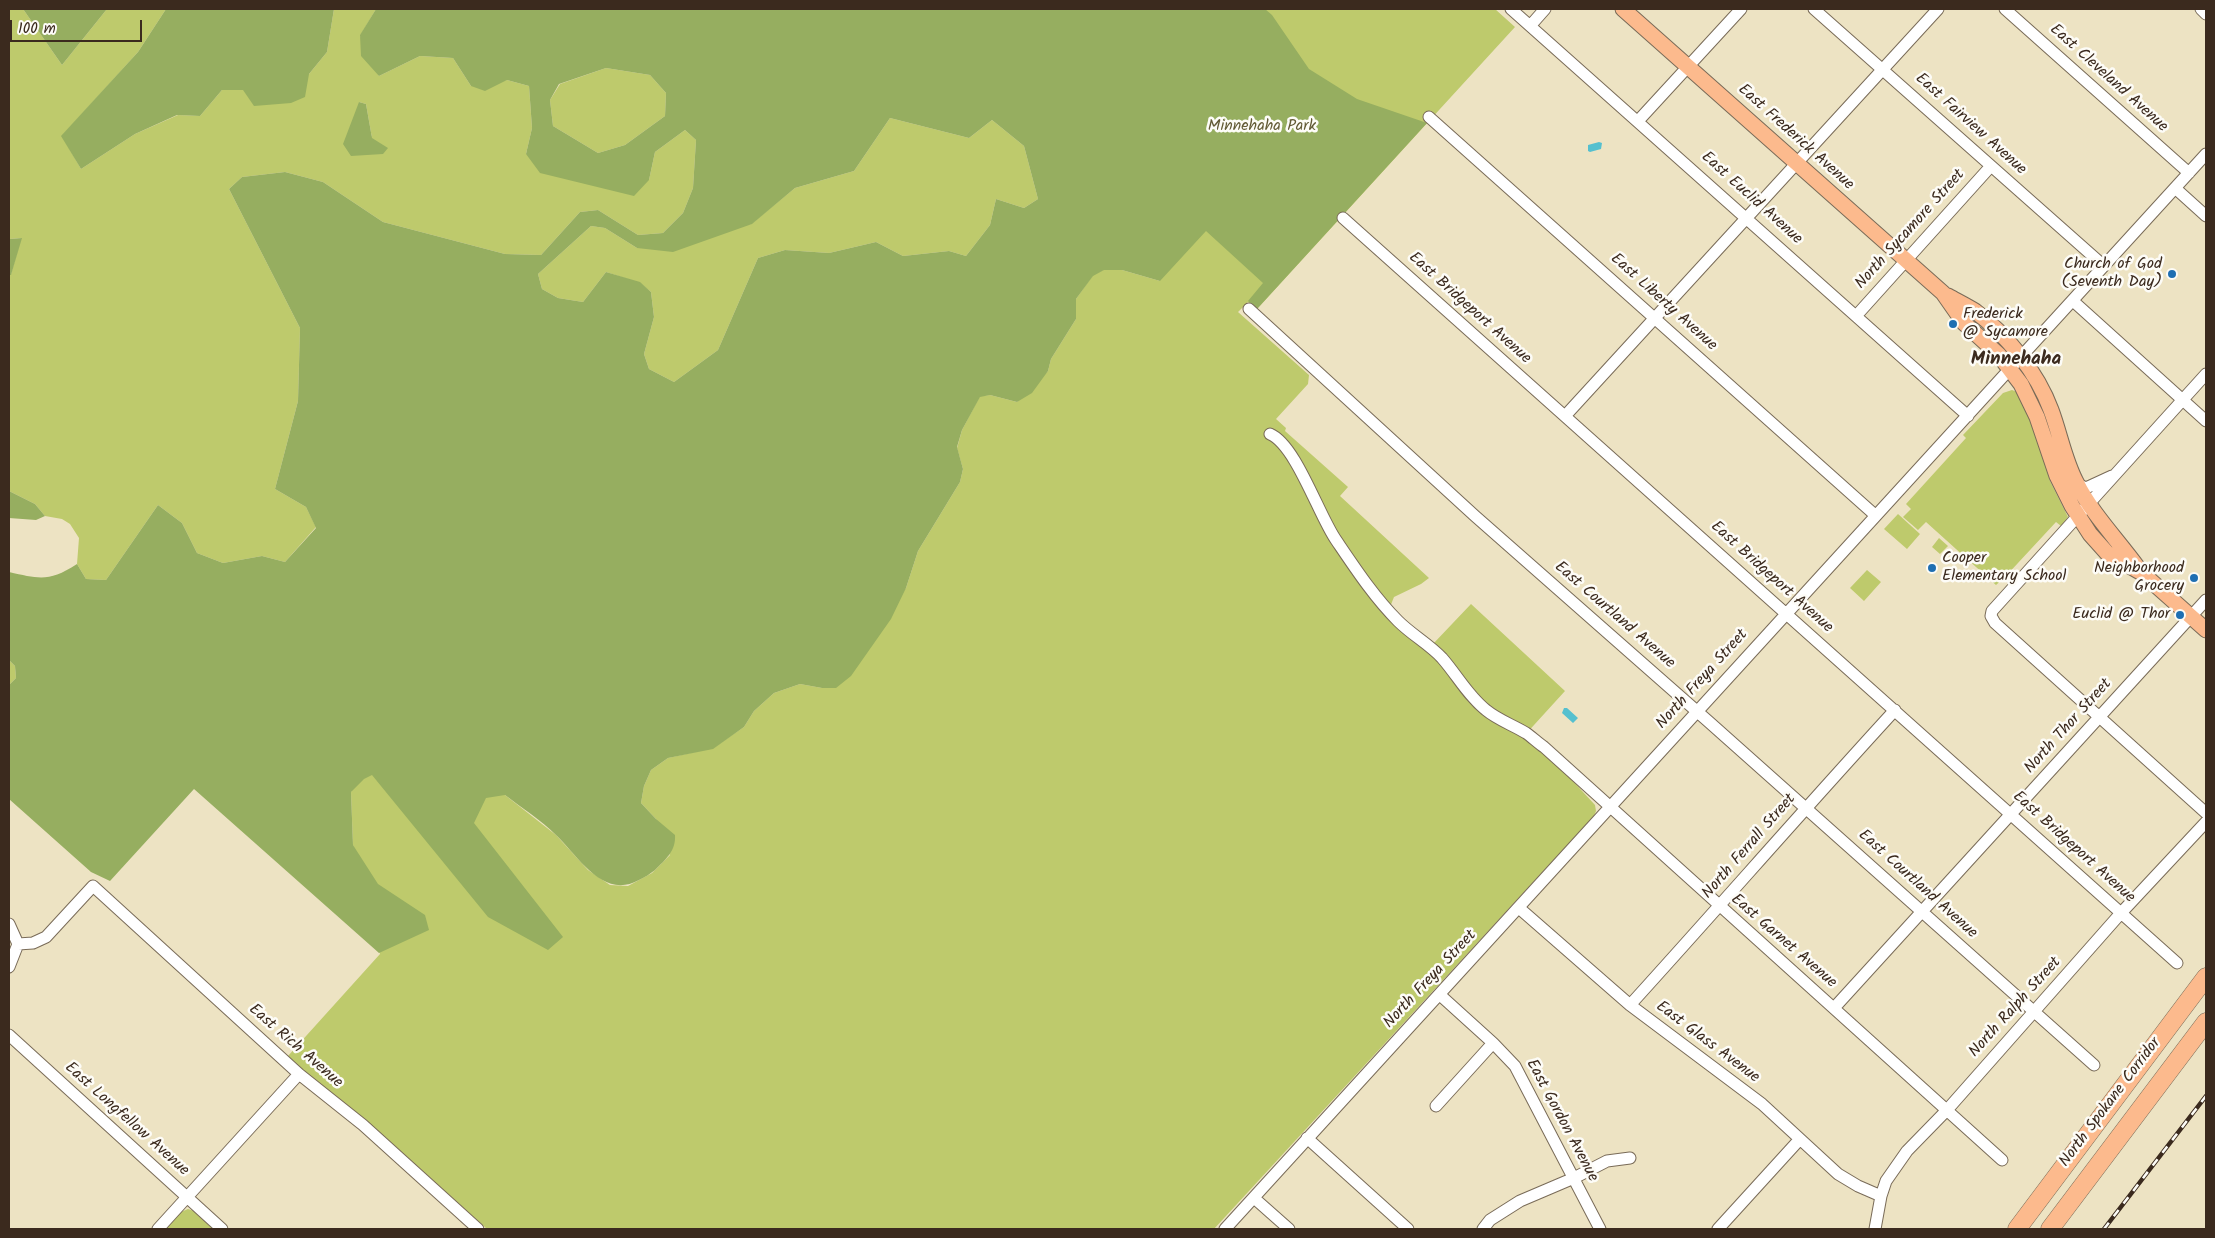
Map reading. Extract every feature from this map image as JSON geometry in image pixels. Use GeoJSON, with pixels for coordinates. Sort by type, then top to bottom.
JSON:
{"type":"FeatureCollection","features":[{"type":"Feature","properties":{"kind":"highway","name":"North Spokane Corridor"},"geometry":{"type":"LineString","coordinates":[[2017,1229],[2206,978]]}},
{"type":"Feature","properties":{"kind":"highway","name":"North Spokane Corridor"},"geometry":{"type":"LineString","coordinates":[[2050,1229],[2206,1022]]}},
{"type":"Feature","properties":{"kind":"main road","name":"East Frederick Avenue"},"geometry":{"type":"LineString","coordinates":[[1623,9],[1943,293],[1975,311],[2021,357]]}},
{"type":"Feature","properties":{"kind":"main road","name":"East Frederick Avenue"},"geometry":{"type":"LineString","coordinates":[[1943,293],[1964,323],[1999,355],[2010,368]]}},
{"type":"Feature","properties":{"kind":"main road"},"geometry":{"type":"LineString","coordinates":[[2021,357],[2040,387],[2050,408],[2063,452],[2077,484],[2090,534],[2107,553],[2142,573],[2206,630]]}},
{"type":"Feature","properties":{"kind":"main road"},"geometry":{"type":"LineString","coordinates":[[2010,368],[2030,399],[2056,476],[2084,512]]}},
{"type":"Feature","properties":{"kind":"street","name":"East Euclid Avenue"},"geometry":{"type":"LineString","coordinates":[[1511,9],[1968,416]]}},
{"type":"Feature","properties":{"kind":"street"},"geometry":{"type":"LineString","coordinates":[[1530,26],[1545,9]]}},
{"type":"Feature","properties":{"kind":"street"},"geometry":{"type":"LineString","coordinates":[[1638,121],[1742,9]]}},
{"type":"Feature","properties":{"kind":"street","name":"East Fairview Avenue"},"geometry":{"type":"LineString","coordinates":[[1814,9],[2104,266]]}},
{"type":"Feature","properties":{"kind":"street"},"geometry":{"type":"LineString","coordinates":[[1565,416],[1938,9]]}},
{"type":"Feature","properties":{"kind":"street","name":"East Cleveland Avenue"},"geometry":{"type":"LineString","coordinates":[[2005,9],[2189,173]]}},
{"type":"Feature","properties":{"kind":"street"},"geometry":{"type":"LineString","coordinates":[[2201,9],[2206,14]]}},
{"type":"Feature","properties":{"kind":"street","name":"East Liberty Avenue"},"geometry":{"type":"LineString","coordinates":[[1429,117],[1875,515]]}},
{"type":"Feature","properties":{"kind":"street","name":"North Freya Street"},"geometry":{"type":"LineString","coordinates":[[1225,1229],[2206,154]]}},
{"type":"Feature","properties":{"kind":"street","name":"North Sycamore Street"},"geometry":{"type":"LineString","coordinates":[[1856,316],[1991,166]]}},
{"type":"Feature","properties":{"kind":"street"},"geometry":{"type":"LineString","coordinates":[[2175,188],[2206,216]]}},
{"type":"Feature","properties":{"kind":"street","name":"East Bridgeport Avenue"},"geometry":{"type":"LineString","coordinates":[[1343,218],[2177,963]]}},
{"type":"Feature","properties":{"kind":"street"},"geometry":{"type":"LineString","coordinates":[[2073,300],[2206,421]]}},
{"type":"Feature","properties":{"kind":"street","name":"East Courtland Avenue"},"geometry":{"type":"LineString","coordinates":[[1249,309],[1475,516],[1698,711],[2094,1065]]}},
{"type":"Feature","properties":{"kind":"street"},"geometry":{"type":"LineString","coordinates":[[2206,374],[2084,512],[1992,611],[1991,616],[1995,623],[2206,813]]}},
{"type":"Feature","properties":{"kind":"street","name":"East Garnet Avenue"},"geometry":{"type":"LineString","coordinates":[[1270,434],[1280,440],[1308,484],[1332,535],[1389,612],[1431,647],[1454,676],[1486,710],[1528,734],[2002,1160]]}},
{"type":"Feature","properties":{"kind":"street"},"geometry":{"type":"LineString","coordinates":[[2077,484],[2086,488],[2118,473]]}},
{"type":"Feature","properties":{"kind":"street","name":"North Thor Street"},"geometry":{"type":"LineString","coordinates":[[1834,1008],[2206,600]]}},
{"type":"Feature","properties":{"kind":"street","name":"North Ferrall Street"},"geometry":{"type":"LineString","coordinates":[[1630,1005],[1895,710]]}},
{"type":"Feature","properties":{"kind":"street","name":"North Ralph Street"},"geometry":{"type":"LineString","coordinates":[[1874,1229],[1881,1196],[1893,1169],[2121,913],[2206,822]]}},
{"type":"Feature","properties":{"kind":"street","name":"East Rich Avenue"},"geometry":{"type":"LineString","coordinates":[[18,944],[33,943],[46,937],[93,886],[299,1074],[363,1125],[478,1229]]}},
{"type":"Feature","properties":{"kind":"street","name":"East Glass Avenue"},"geometry":{"type":"LineString","coordinates":[[1519,908],[1630,1005],[1762,1104],[1838,1174],[1858,1186],[1881,1196]]}},
{"type":"Feature","properties":{"kind":"street"},"geometry":{"type":"LineString","coordinates":[[9,924],[18,944],[9,967]]}},
{"type":"Feature","properties":{"kind":"street","name":"East Gordon Avenue"},"geometry":{"type":"LineString","coordinates":[[1440,994],[1515,1066],[1600,1229]]}},
{"type":"Feature","properties":{"kind":"street","name":"East Longfellow Avenue"},"geometry":{"type":"LineString","coordinates":[[9,1036],[222,1229]]}},
{"type":"Feature","properties":{"kind":"street"},"geometry":{"type":"LineString","coordinates":[[1436,1106],[1493,1043]]}},
{"type":"Feature","properties":{"kind":"street"},"geometry":{"type":"LineString","coordinates":[[158,1229],[299,1074]]}},
{"type":"Feature","properties":{"kind":"street"},"geometry":{"type":"LineString","coordinates":[[1307,1138],[1408,1229]]}},
{"type":"Feature","properties":{"kind":"street"},"geometry":{"type":"LineString","coordinates":[[1718,1229],[1800,1139]]}},
{"type":"Feature","properties":{"kind":"street"},"geometry":{"type":"LineString","coordinates":[[1483,1229],[1490,1220],[1520,1201],[1574,1178],[1607,1161],[1630,1158]]}},
{"type":"Feature","properties":{"kind":"street"},"geometry":{"type":"LineString","coordinates":[[1254,1198],[1289,1229]]}},
{"type":"Feature","properties":{"kind":"green space"},"geometry":{"type":"Polygon","coordinates":[[[9,9],[23,9],[62,65],[107,9],[166,9],[138,52],[62,136],[81,169],[135,134],[178,115],[200,116],[222,90],[243,90],[309,74],[327,52],[334,9],[376,9],[360,36],[379,76],[420,56],[453,58],[471,86],[507,80],[529,86],[532,128],[526,154],[649,180],[655,152],[685,130],[696,140],[693,188],[683,213],[663,233],[638,235],[598,210],[580,212],[541,255],[505,254],[383,222],[323,182],[285,172],[242,177],[229,189],[300,328],[298,401],[275,489],[306,507],[316,527],[285,562],[262,556],[223,563],[197,553],[182,523],[158,505],[106,580],[86,579],[77,564],[79,538],[70,524],[62,519],[45,516],[35,504],[9,491],[9,275],[11,274],[21,238],[9,239],[9,9]],[[359,102],[372,138],[366,104],[359,102]]]}},
{"type":"Feature","properties":{"kind":"green space"},"geometry":{"type":"Polygon","coordinates":[[[23,9],[107,9],[62,65],[23,9]]]}},
{"type":"Feature","properties":{"kind":"green space"},"geometry":{"type":"Polygon","coordinates":[[[166,9],[334,9],[327,52],[309,74],[305,97],[291,103],[254,106],[243,90],[222,90],[200,116],[177,115],[135,134],[81,169],[61,136],[138,52],[166,9]]]}},
{"type":"Feature","properties":{"kind":"green space","name":"Minnehaha Park"},"geometry":{"type":"Polygon","coordinates":[[[376,9],[1265,9],[1272,15],[1309,69],[1357,99],[1427,123],[1257,309],[1248,301],[1263,283],[1206,231],[1160,281],[1122,270],[1104,270],[1093,276],[1076,299],[1076,319],[1051,359],[1048,371],[1032,393],[1017,402],[990,395],[980,397],[962,430],[957,447],[963,469],[960,482],[918,551],[906,588],[891,619],[851,676],[836,688],[822,688],[800,684],[774,693],[754,711],[744,727],[713,749],[668,758],[651,770],[644,786],[641,803],[675,835],[675,841],[672,850],[663,862],[651,873],[626,885],[614,884],[603,880],[583,864],[538,819],[505,795],[486,798],[474,823],[563,937],[548,950],[488,917],[372,775],[364,779],[351,792],[353,845],[378,884],[425,915],[429,930],[379,953],[194,789],[110,881],[91,872],[9,799],[9,685],[16,678],[15,666],[9,660],[9,572],[44,577],[59,574],[77,564],[86,579],[106,580],[158,505],[182,523],[197,553],[223,563],[262,556],[285,562],[316,528],[306,507],[275,489],[298,401],[300,328],[229,189],[242,177],[285,172],[323,182],[383,222],[505,254],[541,255],[580,212],[598,210],[638,235],[663,233],[683,213],[693,188],[696,140],[685,130],[655,152],[649,180],[634,196],[540,173],[526,154],[532,128],[529,86],[507,80],[485,91],[471,86],[453,58],[420,56],[379,76],[361,56],[360,35],[376,9]],[[606,68],[559,84],[550,100],[553,126],[598,153],[625,145],[665,116],[666,93],[650,75],[606,68]],[[890,118],[854,171],[795,188],[752,224],[673,252],[637,248],[605,228],[591,226],[538,274],[542,289],[558,298],[583,302],[606,272],[640,282],[651,292],[654,317],[644,354],[649,369],[674,382],[718,350],[758,258],[785,250],[829,253],[876,242],[903,256],[949,251],[966,256],[990,225],[996,199],[1024,208],[1038,199],[1024,146],[992,120],[969,138],[890,118]]]}},
{"type":"Feature","properties":{"kind":"green space","name":"Minnehaha Park"},"geometry":{"type":"Polygon","coordinates":[[[891,9],[1495,9],[1515,27],[1257,309],[1248,302],[1238,312],[1309,375],[1308,384],[1276,419],[1286,428],[1285,431],[1348,487],[1340,496],[1429,578],[1394,597],[1390,607],[1433,644],[1471,604],[1565,691],[1524,736],[1571,779],[1595,805],[1596,811],[1594,816],[1214,1229],[487,1229],[386,1138],[314,1080],[288,1056],[380,954],[353,845],[351,792],[373,747],[505,795],[556,835],[588,870],[610,885],[628,886],[652,873],[670,855],[656,819],[641,803],[644,786],[651,770],[668,758],[713,748],[744,727],[754,711],[774,693],[800,684],[822,688],[906,588],[918,551],[960,482],[963,469],[957,448],[962,430],[980,396],[990,395],[1017,402],[1048,371],[1051,359],[1076,319],[1076,299],[1093,275],[1103,270],[1122,270],[1160,281],[891,9]]]}},
{"type":"Feature","properties":{"kind":"green space"},"geometry":{"type":"Polygon","coordinates":[[[606,68],[650,75],[666,93],[665,116],[625,145],[598,153],[553,126],[550,100],[560,84],[606,68]]]}},
{"type":"Feature","properties":{"kind":"green space"},"geometry":{"type":"Polygon","coordinates":[[[359,102],[366,104],[372,138],[388,148],[383,154],[351,156],[343,144],[359,102]]]}},
{"type":"Feature","properties":{"kind":"green space"},"geometry":{"type":"Polygon","coordinates":[[[890,118],[969,138],[992,120],[1024,146],[1038,199],[1024,208],[996,199],[990,225],[966,256],[949,251],[903,256],[876,242],[829,253],[785,250],[758,258],[718,350],[674,382],[649,369],[644,354],[654,317],[651,292],[640,283],[606,272],[583,302],[558,298],[542,289],[538,274],[591,226],[605,228],[637,248],[751,224],[795,188],[854,171],[890,118]]]}},
{"type":"Feature","properties":{"kind":"green space"},"geometry":{"type":"Polygon","coordinates":[[[22,238],[11,275],[9,275],[9,239],[22,238]]]}},
{"type":"Feature","properties":{"kind":"green space"},"geometry":{"type":"Polygon","coordinates":[[[2012,390],[2017,392],[2033,421],[2050,481],[2068,517],[2061,526],[2056,522],[1996,585],[1926,522],[1918,530],[1903,517],[1911,509],[1906,504],[1966,438],[1963,435],[2003,393],[2012,390]]]}},
{"type":"Feature","properties":{"kind":"green space"},"geometry":{"type":"Polygon","coordinates":[[[9,491],[35,504],[45,516],[36,520],[9,518],[9,491]]]}},
{"type":"Feature","properties":{"kind":"green space"},"geometry":{"type":"Polygon","coordinates":[[[1898,514],[1920,534],[1907,549],[1884,529],[1898,514]]]}},
{"type":"Feature","properties":{"kind":"green space"},"geometry":{"type":"Polygon","coordinates":[[[1939,538],[1948,546],[1940,554],[1932,547],[1939,538]]]}},
{"type":"Feature","properties":{"kind":"green space"},"geometry":{"type":"Polygon","coordinates":[[[1956,569],[1962,575],[1956,581],[1950,575],[1956,569]]]}},
{"type":"Feature","properties":{"kind":"green space"},"geometry":{"type":"Polygon","coordinates":[[[1867,570],[1881,582],[1864,601],[1850,588],[1867,570]]]}},
{"type":"Feature","properties":{"kind":"green space"},"geometry":{"type":"Polygon","coordinates":[[[9,660],[15,666],[16,678],[9,685],[9,660]]]}},
{"type":"Feature","properties":{"kind":"green space"},"geometry":{"type":"Polygon","coordinates":[[[188,1209],[194,1211],[213,1229],[165,1229],[181,1212],[188,1209]]]}},
{"type":"Feature","properties":{"kind":"water"},"geometry":{"type":"Polygon","coordinates":[[[1602,143],[1601,149],[1588,151],[1588,145],[1602,143]]]}},
{"type":"Feature","properties":{"kind":"water"},"geometry":{"type":"Polygon","coordinates":[[[1564,708],[1567,708],[1578,718],[1573,723],[1562,713],[1564,708]]]}},
{"type":"Feature","properties":{"kind":"railway"},"geometry":{"type":"LineString","coordinates":[[2104,1229],[2206,1096]]}},
{"type":"Feature","properties":{"kind":"place","name":"Church of God (Seventh Day)"},"geometry":{"type":"Point","coordinates":[2172,274]}},
{"type":"Feature","properties":{"kind":"place","name":"Frederick @ Sycamore"},"geometry":{"type":"Point","coordinates":[1953,324]}},
{"type":"Feature","properties":{"kind":"place","name":"Cooper Elementary School"},"geometry":{"type":"Point","coordinates":[1932,568]}},
{"type":"Feature","properties":{"kind":"place","name":"Neighborhood Grocery"},"geometry":{"type":"Point","coordinates":[2194,578]}},
{"type":"Feature","properties":{"kind":"place","name":"Euclid @ Thor"},"geometry":{"type":"Point","coordinates":[2180,615]}},
{"type":"Feature","properties":{"kind":"district","name":"Minnehaha"},"geometry":{"type":"Point","coordinates":[2016,361]}}]}
